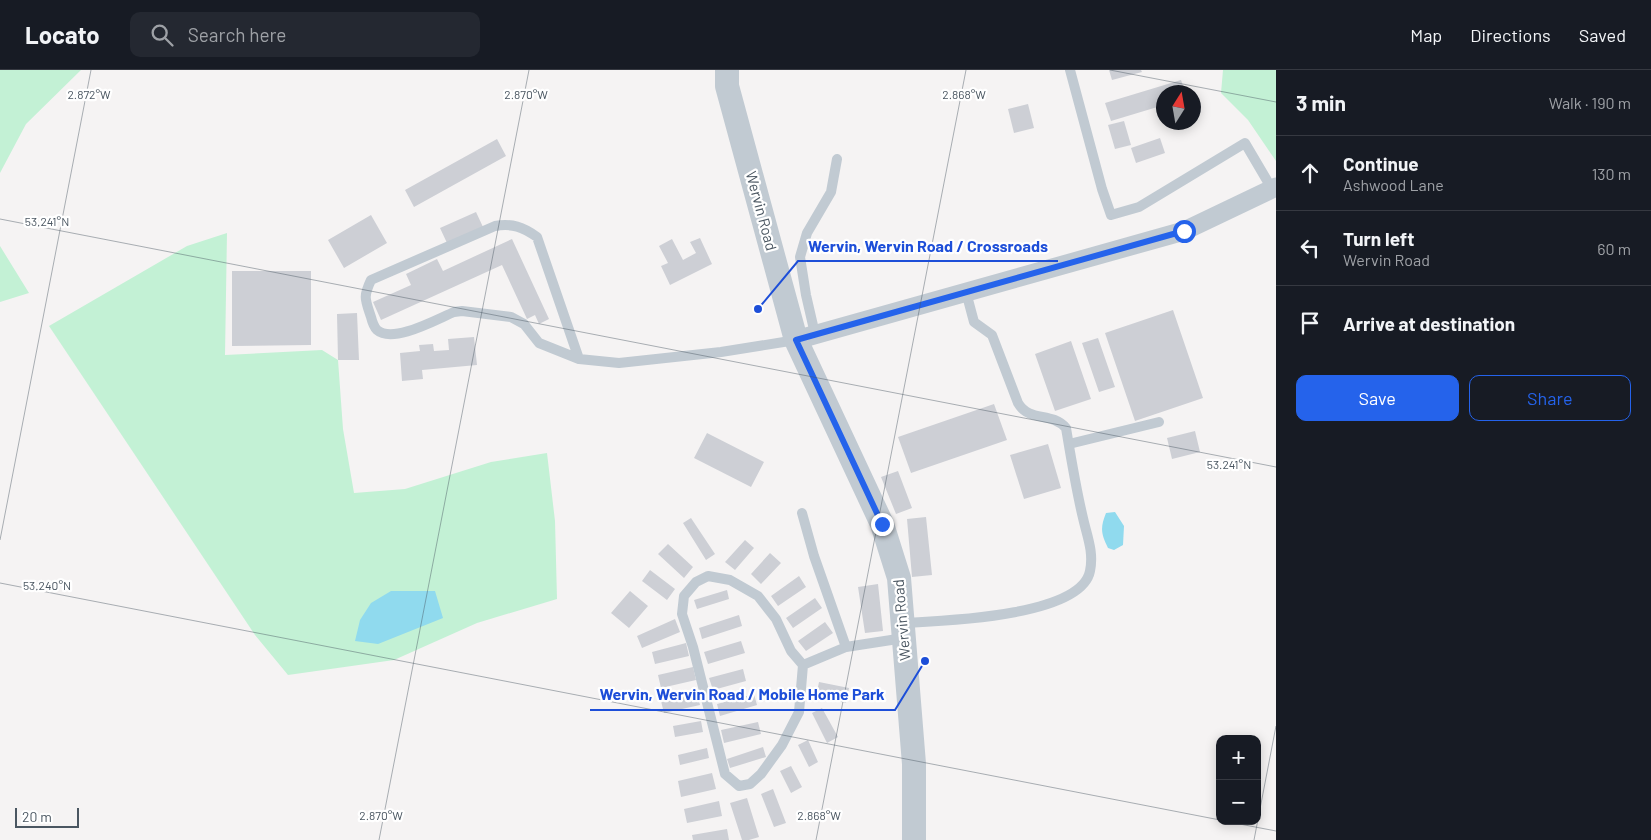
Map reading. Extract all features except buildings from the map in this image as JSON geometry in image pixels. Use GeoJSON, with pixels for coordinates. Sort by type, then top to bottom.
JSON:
{"type":"FeatureCollection","features":[{"type":"Feature","properties":{"kind":"street","name":"Wervin Road"},"geometry":{"type":"LineString","coordinates":[[728,70],[726,86],[806,337],[882,524],[899,578],[914,764],[914,840]]}},
{"type":"Feature","properties":{"kind":"street"},"geometry":{"type":"LineString","coordinates":[[806,337],[1184,231],[1274,188]]}},
{"type":"Feature","properties":{"kind":"lane"},"geometry":{"type":"LineString","coordinates":[[1070,70],[1102,190],[1111,215],[1139,207],[1245,143],[1274,188]]}},
{"type":"Feature","properties":{"kind":"lane"},"geometry":{"type":"LineString","coordinates":[[580,359],[536,237],[519,226],[507,224],[495,226],[371,280],[366,291],[366,303],[374,325],[378,331],[387,334],[404,333],[454,312],[462,311],[511,317],[524,324],[539,343],[580,359],[619,363],[721,352],[806,337],[806,295],[800,257],[806,233],[831,192],[837,159]]}},
{"type":"Feature","properties":{"kind":"lane"},"geometry":{"type":"LineString","coordinates":[[803,665],[846,647],[904,631],[1039,607],[1071,593],[1086,583],[1090,571],[1091,553],[1066,428],[1062,423],[1054,419],[1023,411],[1018,403],[992,335],[974,322],[966,292]]}},
{"type":"Feature","properties":{"kind":"lane"},"geometry":{"type":"LineString","coordinates":[[1069,444],[1159,422]]}},
{"type":"Feature","properties":{"kind":"lane"},"geometry":{"type":"LineString","coordinates":[[802,513],[814,556],[846,647]]}},
{"type":"Feature","properties":{"kind":"lane"},"geometry":{"type":"LineString","coordinates":[[708,576],[730,580],[758,596],[776,619],[790,651],[803,665],[799,712],[782,745],[761,774],[750,784],[739,786],[725,774],[693,647],[682,614],[684,596],[696,582],[708,576]]}},
{"type":"Feature","properties":{"kind":"green space"},"geometry":{"type":"Polygon","coordinates":[[[0,70],[81,70],[26,124],[0,173],[0,70]]]}},
{"type":"Feature","properties":{"kind":"green space"},"geometry":{"type":"Polygon","coordinates":[[[1223,70],[1276,70],[1276,161],[1248,120],[1221,93],[1223,70]]]}},
{"type":"Feature","properties":{"kind":"green space"},"geometry":{"type":"Polygon","coordinates":[[[227,233],[225,355],[322,350],[338,360],[343,429],[354,493],[405,489],[491,462],[547,453],[555,521],[557,599],[477,623],[394,660],[288,675],[255,635],[49,326],[187,246],[227,233]]]}},
{"type":"Feature","properties":{"kind":"green space"},"geometry":{"type":"Polygon","coordinates":[[[0,246],[29,293],[0,302],[0,246]]]}},
{"type":"Feature","properties":{"kind":"water"},"geometry":{"type":"Polygon","coordinates":[[[1115,512],[1124,526],[1123,545],[1114,550],[1108,548],[1102,527],[1106,513],[1115,512]]]}},
{"type":"Feature","properties":{"kind":"water"},"geometry":{"type":"Polygon","coordinates":[[[391,591],[435,591],[443,618],[378,644],[355,641],[360,620],[371,603],[391,591]]]}},
{"type":"Feature","properties":{"kind":"place","name":"Wervin, Wervin Road / Crossroads"},"geometry":{"type":"Point","coordinates":[758,309]}},
{"type":"Feature","properties":{"kind":"place","name":"Wervin, Wervin Road / Mobile Home Park"},"geometry":{"type":"Point","coordinates":[925,661]}},
{"type":"Feature","properties":{"kind":"route"},"geometry":{"type":"LineString","coordinates":[[882,524],[796,340],[1184,231]]}}]}
